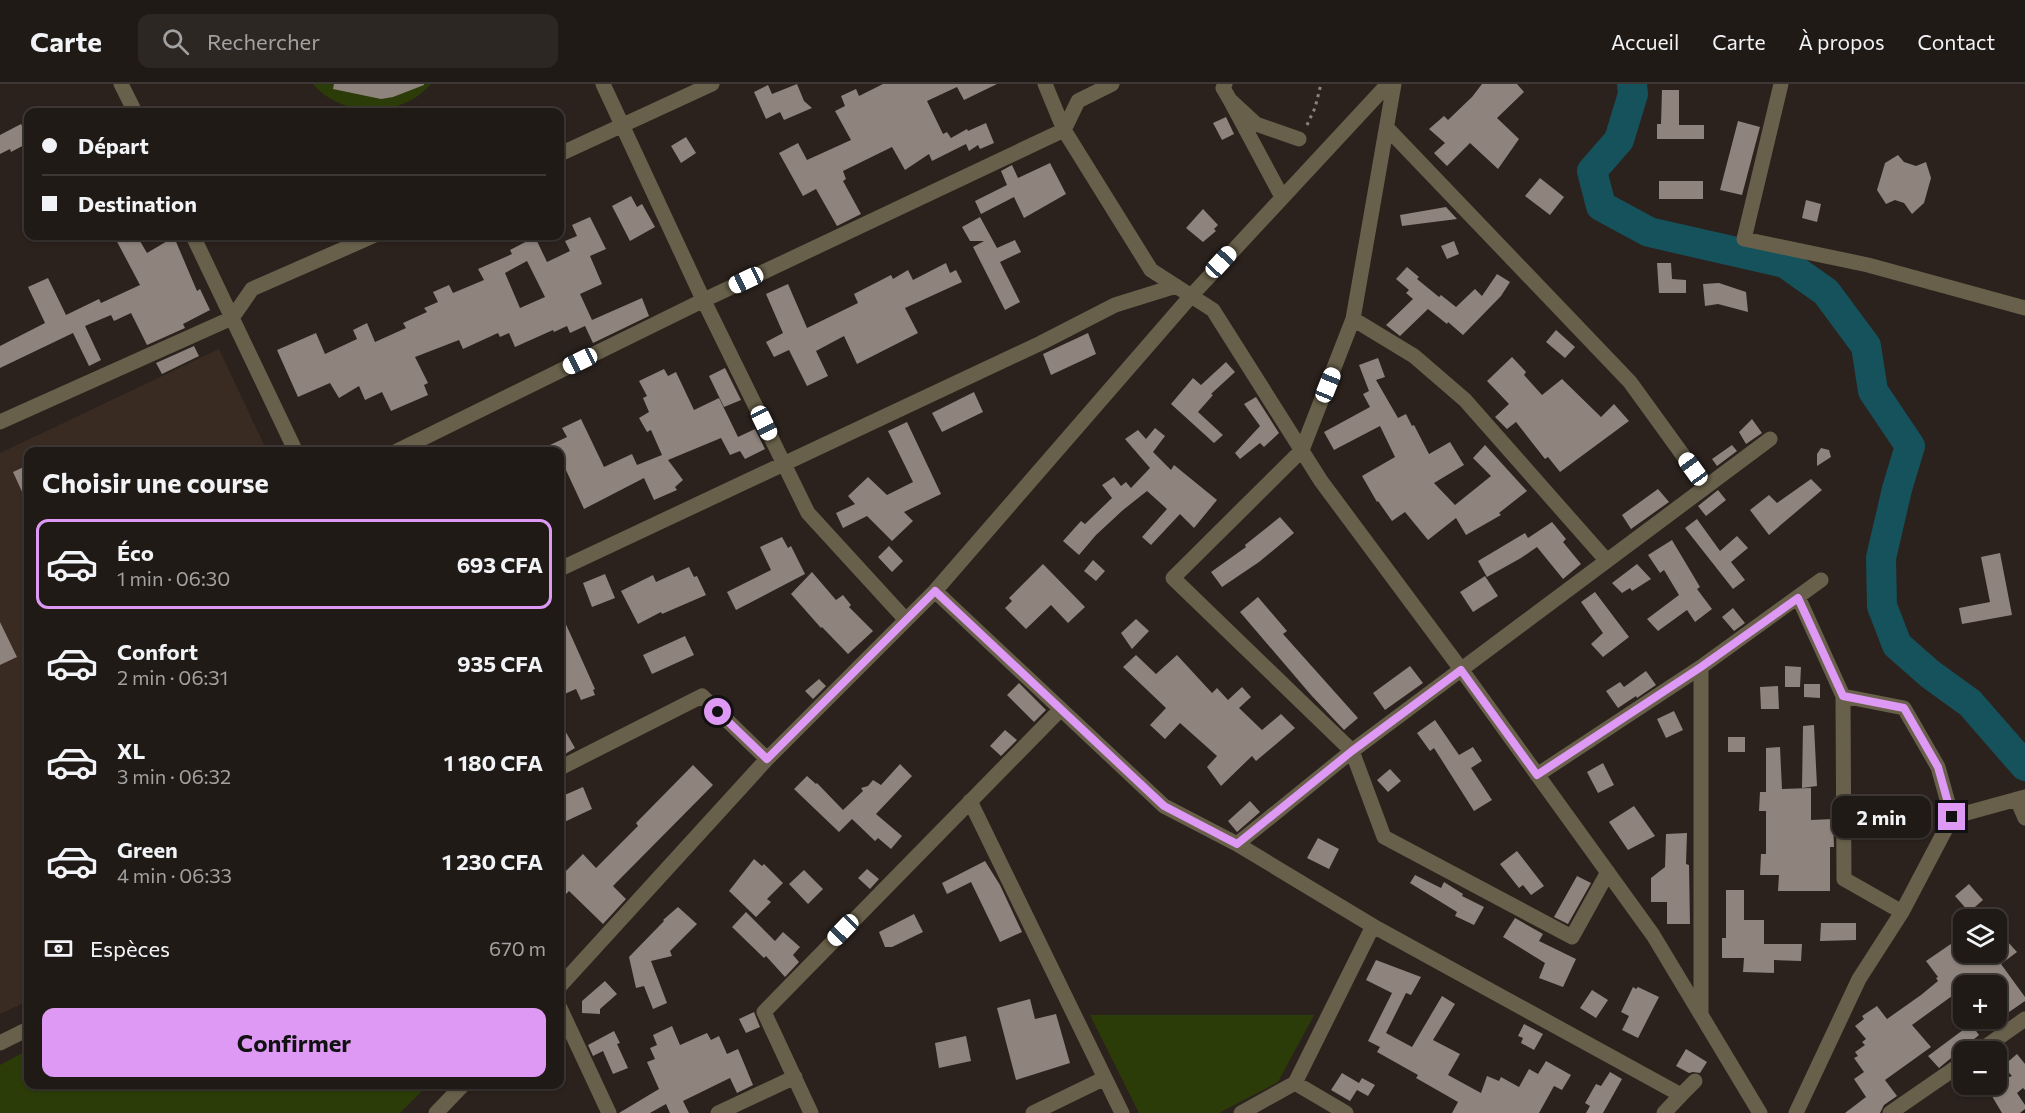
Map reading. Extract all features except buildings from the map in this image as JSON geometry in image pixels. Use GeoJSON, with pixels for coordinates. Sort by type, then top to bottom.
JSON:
{"type":"FeatureCollection","features":[{"type":"Feature","properties":{"kind":"street"},"geometry":{"type":"LineString","coordinates":[[121,84],[133,108]]}},
{"type":"Feature","properties":{"kind":"street"},"geometry":{"type":"LineString","coordinates":[[603,84],[704,300],[808,513],[906,620]]}},
{"type":"Feature","properties":{"kind":"street"},"geometry":{"type":"LineString","coordinates":[[564,152],[712,84]]}},
{"type":"Feature","properties":{"kind":"street"},"geometry":{"type":"LineString","coordinates":[[1045,84],[1064,130],[1151,270],[1213,310],[1321,481],[1653,935],[1760,1113]]}},
{"type":"Feature","properties":{"kind":"street"},"geometry":{"type":"LineString","coordinates":[[405,447],[704,300],[1064,130],[1078,101],[1112,84]]}},
{"type":"Feature","properties":{"kind":"street"},"geometry":{"type":"LineString","coordinates":[[1225,84],[1223,88],[1282,196]]}},
{"type":"Feature","properties":{"kind":"street"},"geometry":{"type":"LineString","coordinates":[[564,982],[767,759],[935,591],[1191,296],[1388,84]]}},
{"type":"Feature","properties":{"kind":"street"},"geometry":{"type":"LineString","coordinates":[[1394,84],[1353,320],[1302,450],[1173,578],[1352,751],[1384,837],[1572,938],[1608,872]]}},
{"type":"Feature","properties":{"kind":"street"},"geometry":{"type":"LineString","coordinates":[[1781,84],[1744,239],[1868,265],[2025,308]]}},
{"type":"Feature","properties":{"kind":"street"},"geometry":{"type":"LineString","coordinates":[[1230,100],[1256,124],[1299,139]]}},
{"type":"Feature","properties":{"kind":"street"},"geometry":{"type":"LineString","coordinates":[[1387,128],[1630,382],[1706,487]]}},
{"type":"Feature","properties":{"kind":"street"},"geometry":{"type":"LineString","coordinates":[[195,240],[294,447]]}},
{"type":"Feature","properties":{"kind":"street"},"geometry":{"type":"LineString","coordinates":[[0,422],[232,318],[252,289],[364,240]]}},
{"type":"Feature","properties":{"kind":"street"},"geometry":{"type":"LineString","coordinates":[[564,567],[1041,343],[1115,305],[1176,286]]}},
{"type":"Feature","properties":{"kind":"street"},"geometry":{"type":"LineString","coordinates":[[1353,320],[1414,356],[1465,400],[1606,561]]}},
{"type":"Feature","properties":{"kind":"street"},"geometry":{"type":"LineString","coordinates":[[1237,844],[1352,751],[1770,439]]}},
{"type":"Feature","properties":{"kind":"street"},"geometry":{"type":"LineString","coordinates":[[1537,775],[1701,667],[1821,580]]}},
{"type":"Feature","properties":{"kind":"street"},"geometry":{"type":"LineString","coordinates":[[935,591],[1164,806],[1237,844],[1373,926],[1681,1095]]}},
{"type":"Feature","properties":{"kind":"street"},"geometry":{"type":"LineString","coordinates":[[1798,598],[1843,696],[1844,879],[1902,912]]}},
{"type":"Feature","properties":{"kind":"street"},"geometry":{"type":"LineString","coordinates":[[1701,667],[1701,1015]]}},
{"type":"Feature","properties":{"kind":"street"},"geometry":{"type":"LineString","coordinates":[[564,766],[702,696],[767,759]]}},
{"type":"Feature","properties":{"kind":"street"},"geometry":{"type":"LineString","coordinates":[[1796,1113],[1859,979],[1902,912],[1952,817],[1938,767],[1904,708],[1843,696]]}},
{"type":"Feature","properties":{"kind":"street"},"geometry":{"type":"LineString","coordinates":[[811,1113],[764,1011],[1061,709]]}},
{"type":"Feature","properties":{"kind":"street"},"geometry":{"type":"LineString","coordinates":[[1952,817],[2021,798],[2025,818]]}},
{"type":"Feature","properties":{"kind":"street"},"geometry":{"type":"LineString","coordinates":[[970,801],[1122,1113]]}},
{"type":"Feature","properties":{"kind":"street"},"geometry":{"type":"LineString","coordinates":[[1241,1113],[1295,1083],[1373,926]]}},
{"type":"Feature","properties":{"kind":"street"},"geometry":{"type":"LineString","coordinates":[[564,1017],[609,1113]]}},
{"type":"Feature","properties":{"kind":"street"},"geometry":{"type":"LineString","coordinates":[[1994,1041],[2025,1019]]}},
{"type":"Feature","properties":{"kind":"street"},"geometry":{"type":"LineString","coordinates":[[0,1043],[24,1031]]}},
{"type":"Feature","properties":{"kind":"street"},"geometry":{"type":"LineString","coordinates":[[1890,1113],[1953,1070]]}},
{"type":"Feature","properties":{"kind":"street"},"geometry":{"type":"LineString","coordinates":[[718,1113],[795,1077]]}},
{"type":"Feature","properties":{"kind":"street"},"geometry":{"type":"LineString","coordinates":[[1033,1113],[1105,1078]]}},
{"type":"Feature","properties":{"kind":"street"},"geometry":{"type":"LineString","coordinates":[[1664,1113],[1695,1081]]}},
{"type":"Feature","properties":{"kind":"street"},"geometry":{"type":"LineString","coordinates":[[1295,1083],[1347,1113]]}},
{"type":"Feature","properties":{"kind":"street"},"geometry":{"type":"LineString","coordinates":[[436,1113],[459,1089]]}},
{"type":"Feature","properties":{"kind":"shaded area"},"geometry":{"type":"Polygon","coordinates":[[[219,349],[265,447],[24,447],[24,1003],[0,1014],[0,453],[219,349]]]}},
{"type":"Feature","properties":{"kind":"green space"},"geometry":{"type":"Polygon","coordinates":[[[313,84],[431,84],[416,97],[401,105],[388,108],[347,106],[323,93],[313,84]]]}},
{"type":"Feature","properties":{"kind":"green space"},"geometry":{"type":"Polygon","coordinates":[[[1090,1015],[1314,1015],[1278,1082],[1219,1113],[1139,1113],[1090,1015]]]}},
{"type":"Feature","properties":{"kind":"green space"},"geometry":{"type":"Polygon","coordinates":[[[24,1052],[24,1089],[424,1089],[400,1113],[0,1113],[0,1065],[24,1052]]]}},
{"type":"Feature","properties":{"kind":"waterway"},"geometry":{"type":"LineString","coordinates":[[1632,84],[1633,94],[1619,140],[1592,171],[1601,206],[1649,232],[1785,263],[1826,292],[1866,346],[1873,391],[1910,446],[1897,489],[1881,558],[1882,606],[1897,645],[1930,674],[1970,703],[2025,766]]}},
{"type":"Feature","properties":{"kind":"route"},"geometry":{"type":"LineString","coordinates":[[718,712],[767,759],[935,591],[1164,806],[1237,844],[1352,751],[1461,670],[1537,775],[1701,667],[1798,598],[1843,696],[1904,708],[1938,767],[1952,817]]}}]}
